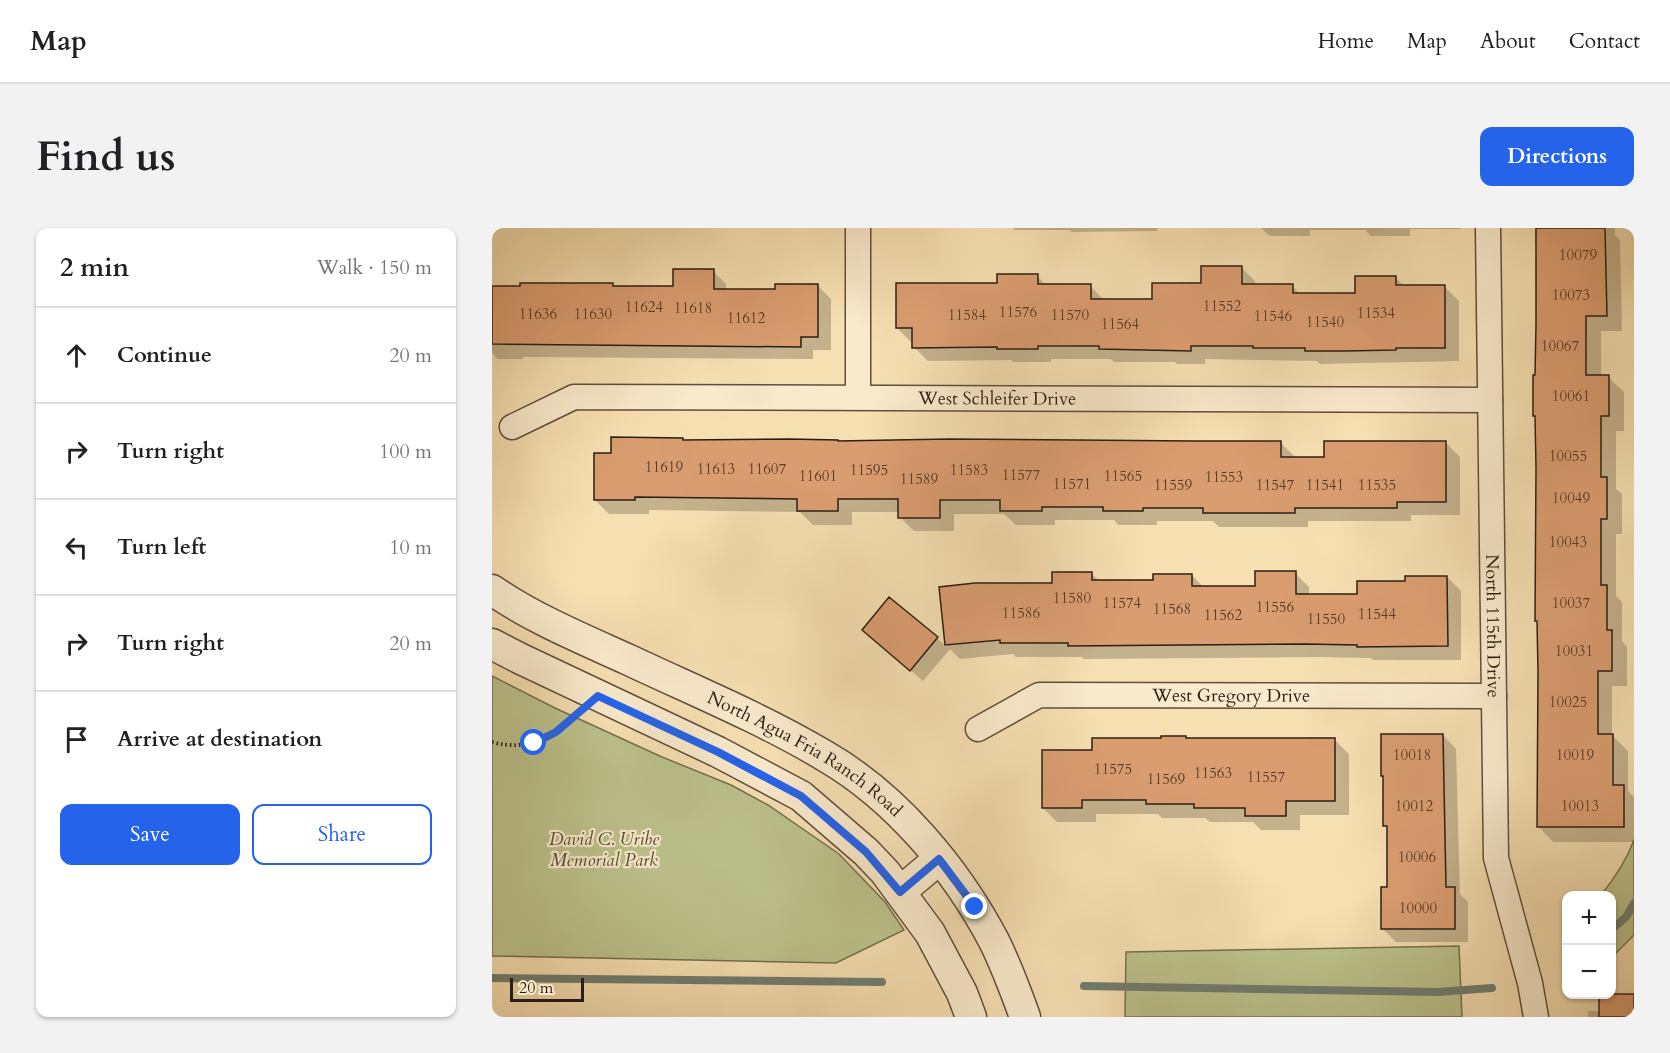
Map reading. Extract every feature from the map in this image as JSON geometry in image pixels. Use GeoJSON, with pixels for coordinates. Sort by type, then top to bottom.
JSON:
{"type":"FeatureCollection","features":[{"type":"Feature","properties":{"kind":"street"},"geometry":{"type":"LineString","coordinates":[[858,228],[858,398]]}},
{"type":"Feature","properties":{"kind":"street","name":"North 115th Drive"},"geometry":{"type":"LineString","coordinates":[[1488,228],[1496,858],[1530,983],[1536,1017]]}},
{"type":"Feature","properties":{"kind":"street","name":"West Schleifer Drive"},"geometry":{"type":"LineString","coordinates":[[512,427],[574,397],[1490,400]]}},
{"type":"Feature","properties":{"kind":"street","name":"North Agua Fria Ranch Road"},"geometry":{"type":"LineString","coordinates":[[492,590],[539,618],[747,715],[826,756],[879,795],[922,837],[975,907],[994,943],[1025,1017]]}},
{"type":"Feature","properties":{"kind":"street","name":"North Agua Fria Ranch Road"},"geometry":{"type":"LineString","coordinates":[[492,644],[718,752],[801,796],[866,852],[900,892],[930,933],[946,961],[971,1017]]}},
{"type":"Feature","properties":{"kind":"street","name":"West Gregory Drive"},"geometry":{"type":"LineString","coordinates":[[978,729],[1039,695],[1494,696]]}},
{"type":"Feature","properties":{"kind":"street"},"geometry":{"type":"LineString","coordinates":[[900,892],[939,859]]}},
{"type":"Feature","properties":{"kind":"path"},"geometry":{"type":"LineString","coordinates":[[492,742],[513,747],[534,743],[556,732],[598,696]]}},
{"type":"Feature","properties":{"kind":"green space","name":"David C. Uribe Memorial Park"},"geometry":{"type":"Polygon","coordinates":[[[492,676],[662,757],[731,785],[768,805],[839,854],[885,902],[904,930],[836,963],[492,956],[492,676]]]}},
{"type":"Feature","properties":{"kind":"green space"},"geometry":{"type":"Polygon","coordinates":[[[1634,840],[1634,935],[1616,953],[1616,891],[1604,891],[1634,840]]]}},
{"type":"Feature","properties":{"kind":"green space"},"geometry":{"type":"Polygon","coordinates":[[[1459,946],[1462,1017],[1125,1017],[1126,952],[1459,946]]]}},
{"type":"Feature","properties":{"kind":"building"},"geometry":{"type":"Polygon","coordinates":[[[1536,228],[1605,228],[1607,316],[1586,316],[1586,375],[1609,375],[1609,416],[1601,416],[1601,477],[1607,477],[1607,519],[1601,519],[1601,585],[1607,585],[1607,630],[1612,630],[1612,671],[1598,671],[1598,734],[1613,734],[1613,785],[1624,785],[1624,827],[1537,827],[1538,671],[1537,621],[1535,621],[1536,468],[1535,416],[1533,416],[1536,228]]]}},
{"type":"Feature","properties":{"kind":"building"},"geometry":{"type":"Polygon","coordinates":[[[1201,266],[1242,266],[1242,284],[1293,284],[1293,293],[1355,293],[1355,276],[1396,276],[1396,285],[1445,285],[1445,348],[1305,351],[1305,348],[1191,346],[1191,351],[1099,349],[1099,346],[1038,346],[1038,349],[912,348],[912,328],[896,328],[896,283],[997,283],[997,274],[1038,274],[1038,284],[1091,284],[1091,299],[1152,299],[1152,283],[1201,283],[1201,266]]]}},
{"type":"Feature","properties":{"kind":"building"},"geometry":{"type":"Polygon","coordinates":[[[673,269],[714,269],[714,289],[775,289],[775,284],[818,284],[818,337],[801,337],[801,347],[492,344],[492,286],[520,286],[520,283],[613,283],[613,286],[673,286],[673,269]]]}},
{"type":"Feature","properties":{"kind":"building"},"geometry":{"type":"Polygon","coordinates":[[[611,437],[838,441],[949,439],[1281,441],[1281,457],[1324,457],[1324,441],[1446,441],[1446,502],[1397,502],[1397,508],[1295,508],[1295,513],[1203,513],[1203,508],[1103,511],[1103,507],[1042,507],[1042,511],[1000,511],[1000,500],[940,500],[940,518],[898,518],[898,499],[838,499],[838,511],[797,511],[797,499],[635,497],[635,500],[594,500],[594,453],[611,453],[611,437]]]}},
{"type":"Feature","properties":{"kind":"building"},"geometry":{"type":"Polygon","coordinates":[[[1255,571],[1296,571],[1296,594],[1357,594],[1357,581],[1405,581],[1405,576],[1447,576],[1448,646],[1357,647],[1357,645],[1305,644],[1068,646],[1068,643],[1000,643],[1000,640],[945,645],[939,587],[975,583],[1052,583],[1052,572],[1092,572],[1092,580],[1153,580],[1153,574],[1192,574],[1192,586],[1255,586],[1255,571]]]}},
{"type":"Feature","properties":{"kind":"building"},"geometry":{"type":"Polygon","coordinates":[[[889,597],[938,637],[910,671],[862,630],[889,597]]]}},
{"type":"Feature","properties":{"kind":"building"},"geometry":{"type":"Polygon","coordinates":[[[1381,734],[1443,734],[1446,887],[1455,887],[1455,929],[1381,929],[1381,887],[1387,887],[1387,826],[1383,826],[1381,734]]]}},
{"type":"Feature","properties":{"kind":"building"},"geometry":{"type":"Polygon","coordinates":[[[1161,736],[1335,738],[1335,801],[1286,801],[1286,816],[1245,816],[1245,808],[1194,808],[1194,804],[1146,804],[1146,800],[1082,800],[1082,808],[1042,808],[1042,750],[1092,750],[1092,738],[1161,738],[1161,736]]]}},
{"type":"Feature","properties":{"kind":"building"},"geometry":{"type":"Polygon","coordinates":[[[1616,994],[1634,994],[1634,1017],[1599,1017],[1599,999],[1616,999],[1616,994]]]}},
{"type":"Feature","properties":{"kind":"waterway"},"geometry":{"type":"LineString","coordinates":[[1616,926],[1626,917],[1634,903]]}},
{"type":"Feature","properties":{"kind":"waterway"},"geometry":{"type":"LineString","coordinates":[[492,978],[882,982]]}},
{"type":"Feature","properties":{"kind":"waterway"},"geometry":{"type":"LineString","coordinates":[[1084,986],[1438,992],[1492,988]]}},
{"type":"Feature","properties":{"kind":"route"},"geometry":{"type":"LineString","coordinates":[[534,743],[556,732],[598,696],[718,752],[801,796],[866,852],[900,892],[939,859],[975,907]]}}]}
